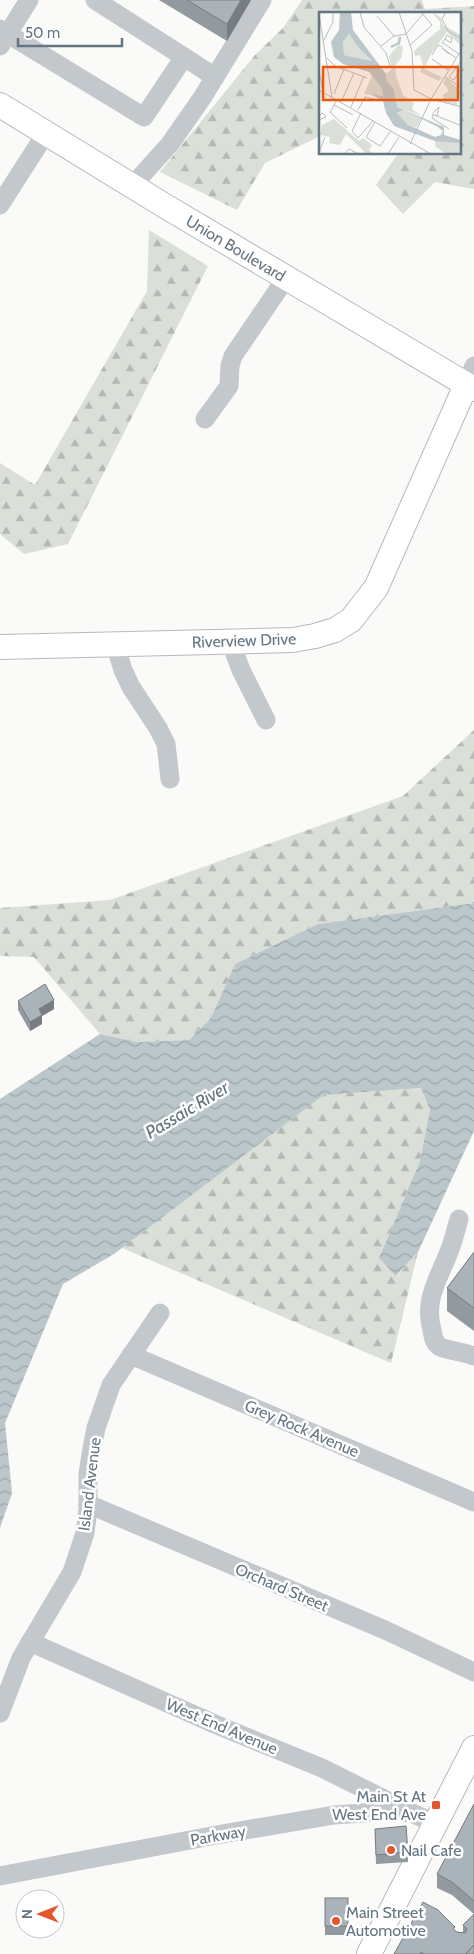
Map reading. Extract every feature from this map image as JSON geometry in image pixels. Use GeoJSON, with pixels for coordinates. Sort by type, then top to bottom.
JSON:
{"type":"FeatureCollection","features":[{"type":"Feature","properties":{"kind":"main road","name":"Union Boulevard"},"geometry":{"type":"LineString","coordinates":[[0,105],[286,278],[471,380]]}},
{"type":"Feature","properties":{"kind":"main road","name":"Riverview Drive"},"geometry":{"type":"LineString","coordinates":[[0,647],[293,640],[335,630],[351,620],[376,588],[471,380]]}},
{"type":"Feature","properties":{"kind":"main road"},"geometry":{"type":"LineString","coordinates":[[368,1954],[474,1748]]}},
{"type":"Feature","properties":{"kind":"street"},"geometry":{"type":"LineString","coordinates":[[29,0],[3,36],[144,117],[184,57]]}},
{"type":"Feature","properties":{"kind":"street"},"geometry":{"type":"LineString","coordinates":[[95,0],[215,77]]}},
{"type":"Feature","properties":{"kind":"street"},"geometry":{"type":"LineString","coordinates":[[132,186],[170,144],[215,77],[262,0]]}},
{"type":"Feature","properties":{"kind":"street"},"geometry":{"type":"LineString","coordinates":[[0,205],[46,133]]}},
{"type":"Feature","properties":{"kind":"street"},"geometry":{"type":"LineString","coordinates":[[205,419],[229,386],[230,366],[233,356],[286,278]]}},
{"type":"Feature","properties":{"kind":"street"},"geometry":{"type":"LineString","coordinates":[[230,641],[241,670],[266,720]]}},
{"type":"Feature","properties":{"kind":"street"},"geometry":{"type":"LineString","coordinates":[[115,644],[123,670],[131,687],[158,728],[166,744],[170,779]]}},
{"type":"Feature","properties":{"kind":"street"},"geometry":{"type":"LineString","coordinates":[[459,1219],[450,1249],[434,1285],[429,1307],[430,1325],[435,1342],[442,1348],[453,1349],[474,1356]]}},
{"type":"Feature","properties":{"kind":"street","name":"Island Avenue"},"geometry":{"type":"LineString","coordinates":[[0,1713],[21,1658],[72,1572],[85,1533],[88,1504],[88,1474],[96,1428],[111,1386],[160,1313]]}},
{"type":"Feature","properties":{"kind":"street","name":"Grey Rock Avenue"},"geometry":{"type":"LineString","coordinates":[[131,1355],[474,1502]]}},
{"type":"Feature","properties":{"kind":"street","name":"Orchard Street"},"geometry":{"type":"LineString","coordinates":[[88,1504],[385,1630],[474,1672]]}},
{"type":"Feature","properties":{"kind":"street","name":"West End Avenue"},"geometry":{"type":"LineString","coordinates":[[30,1642],[217,1725],[322,1768],[412,1813]]}},
{"type":"Feature","properties":{"kind":"street","name":"Parkway"},"geometry":{"type":"LineString","coordinates":[[0,1876],[325,1816],[391,1811],[412,1813],[436,1824]]}},
{"type":"Feature","properties":{"kind":"green space"},"geometry":{"type":"Polygon","coordinates":[[[302,0],[422,0],[425,9],[474,6],[474,189],[435,182],[403,214],[376,185],[397,155],[462,155],[462,12],[319,12],[319,136],[265,163],[237,210],[160,172],[255,55],[283,28],[302,0]]]}},
{"type":"Feature","properties":{"kind":"green space"},"geometry":{"type":"Polygon","coordinates":[[[149,230],[208,266],[68,544],[24,554],[0,534],[0,463],[35,485],[147,291],[149,230]]]}},
{"type":"Feature","properties":{"kind":"green space"},"geometry":{"type":"Polygon","coordinates":[[[474,730],[474,903],[318,924],[235,964],[211,1018],[189,1040],[138,1042],[100,1034],[34,957],[0,956],[0,908],[110,900],[403,796],[474,730]]]}},
{"type":"Feature","properties":{"kind":"green space"},"geometry":{"type":"Polygon","coordinates":[[[421,1088],[430,1110],[420,1161],[379,1258],[397,1276],[418,1252],[391,1363],[122,1248],[324,1095],[421,1088]]]}},
{"type":"Feature","properties":{"kind":"water","name":"Passaic River"},"geometry":{"type":"Polygon","coordinates":[[[474,903],[474,1131],[418,1252],[396,1276],[379,1258],[420,1161],[430,1110],[421,1088],[324,1095],[114,1254],[63,1284],[5,1423],[12,1493],[0,1528],[0,1099],[100,1034],[138,1042],[189,1040],[211,1018],[235,964],[318,924],[474,903]]]}},
{"type":"Feature","properties":{"kind":"building"},"geometry":{"type":"Polygon","coordinates":[[[187,0],[241,0],[227,24],[187,0]]]}},
{"type":"Feature","properties":{"kind":"building"},"geometry":{"type":"Polygon","coordinates":[[[45,984],[54,1000],[39,1009],[42,1015],[30,1022],[18,1001],[45,984]]]}},
{"type":"Feature","properties":{"kind":"building"},"geometry":{"type":"Polygon","coordinates":[[[474,1252],[474,1308],[447,1288],[474,1252]]]}},
{"type":"Feature","properties":{"kind":"building"},"geometry":{"type":"Polygon","coordinates":[[[474,1804],[474,1901],[452,1882],[437,1874],[474,1804]]]}},
{"type":"Feature","properties":{"kind":"building","name":"Nail Cafe"},"geometry":{"type":"Polygon","coordinates":[[[406,1826],[408,1852],[376,1855],[375,1829],[406,1826]]]}},
{"type":"Feature","properties":{"kind":"building","name":"Main Street Automotive"},"geometry":{"type":"Polygon","coordinates":[[[325,1898],[348,1898],[348,1926],[325,1926],[325,1898]]]}},
{"type":"Feature","properties":{"kind":"building"},"geometry":{"type":"Polygon","coordinates":[[[423,1902],[437,1909],[455,1927],[453,1929],[457,1932],[465,1933],[467,1929],[463,1925],[474,1914],[474,1945],[466,1954],[424,1954],[421,1952],[420,1954],[394,1954],[423,1902]]]}},
{"type":"Feature","properties":{"kind":"building"},"geometry":{"type":"Polygon","coordinates":[[[474,1945],[474,1954],[466,1954],[474,1945]]]}},
{"type":"Feature","properties":{"kind":"place","name":"Main St At West End Ave"},"geometry":{"type":"Point","coordinates":[436,1805]}},
{"type":"Feature","properties":{"kind":"place","name":"Nail Cafe"},"geometry":{"type":"Point","coordinates":[391,1850]}},
{"type":"Feature","properties":{"kind":"place","name":"Main Street Automotive"},"geometry":{"type":"Point","coordinates":[336,1921]}}]}
